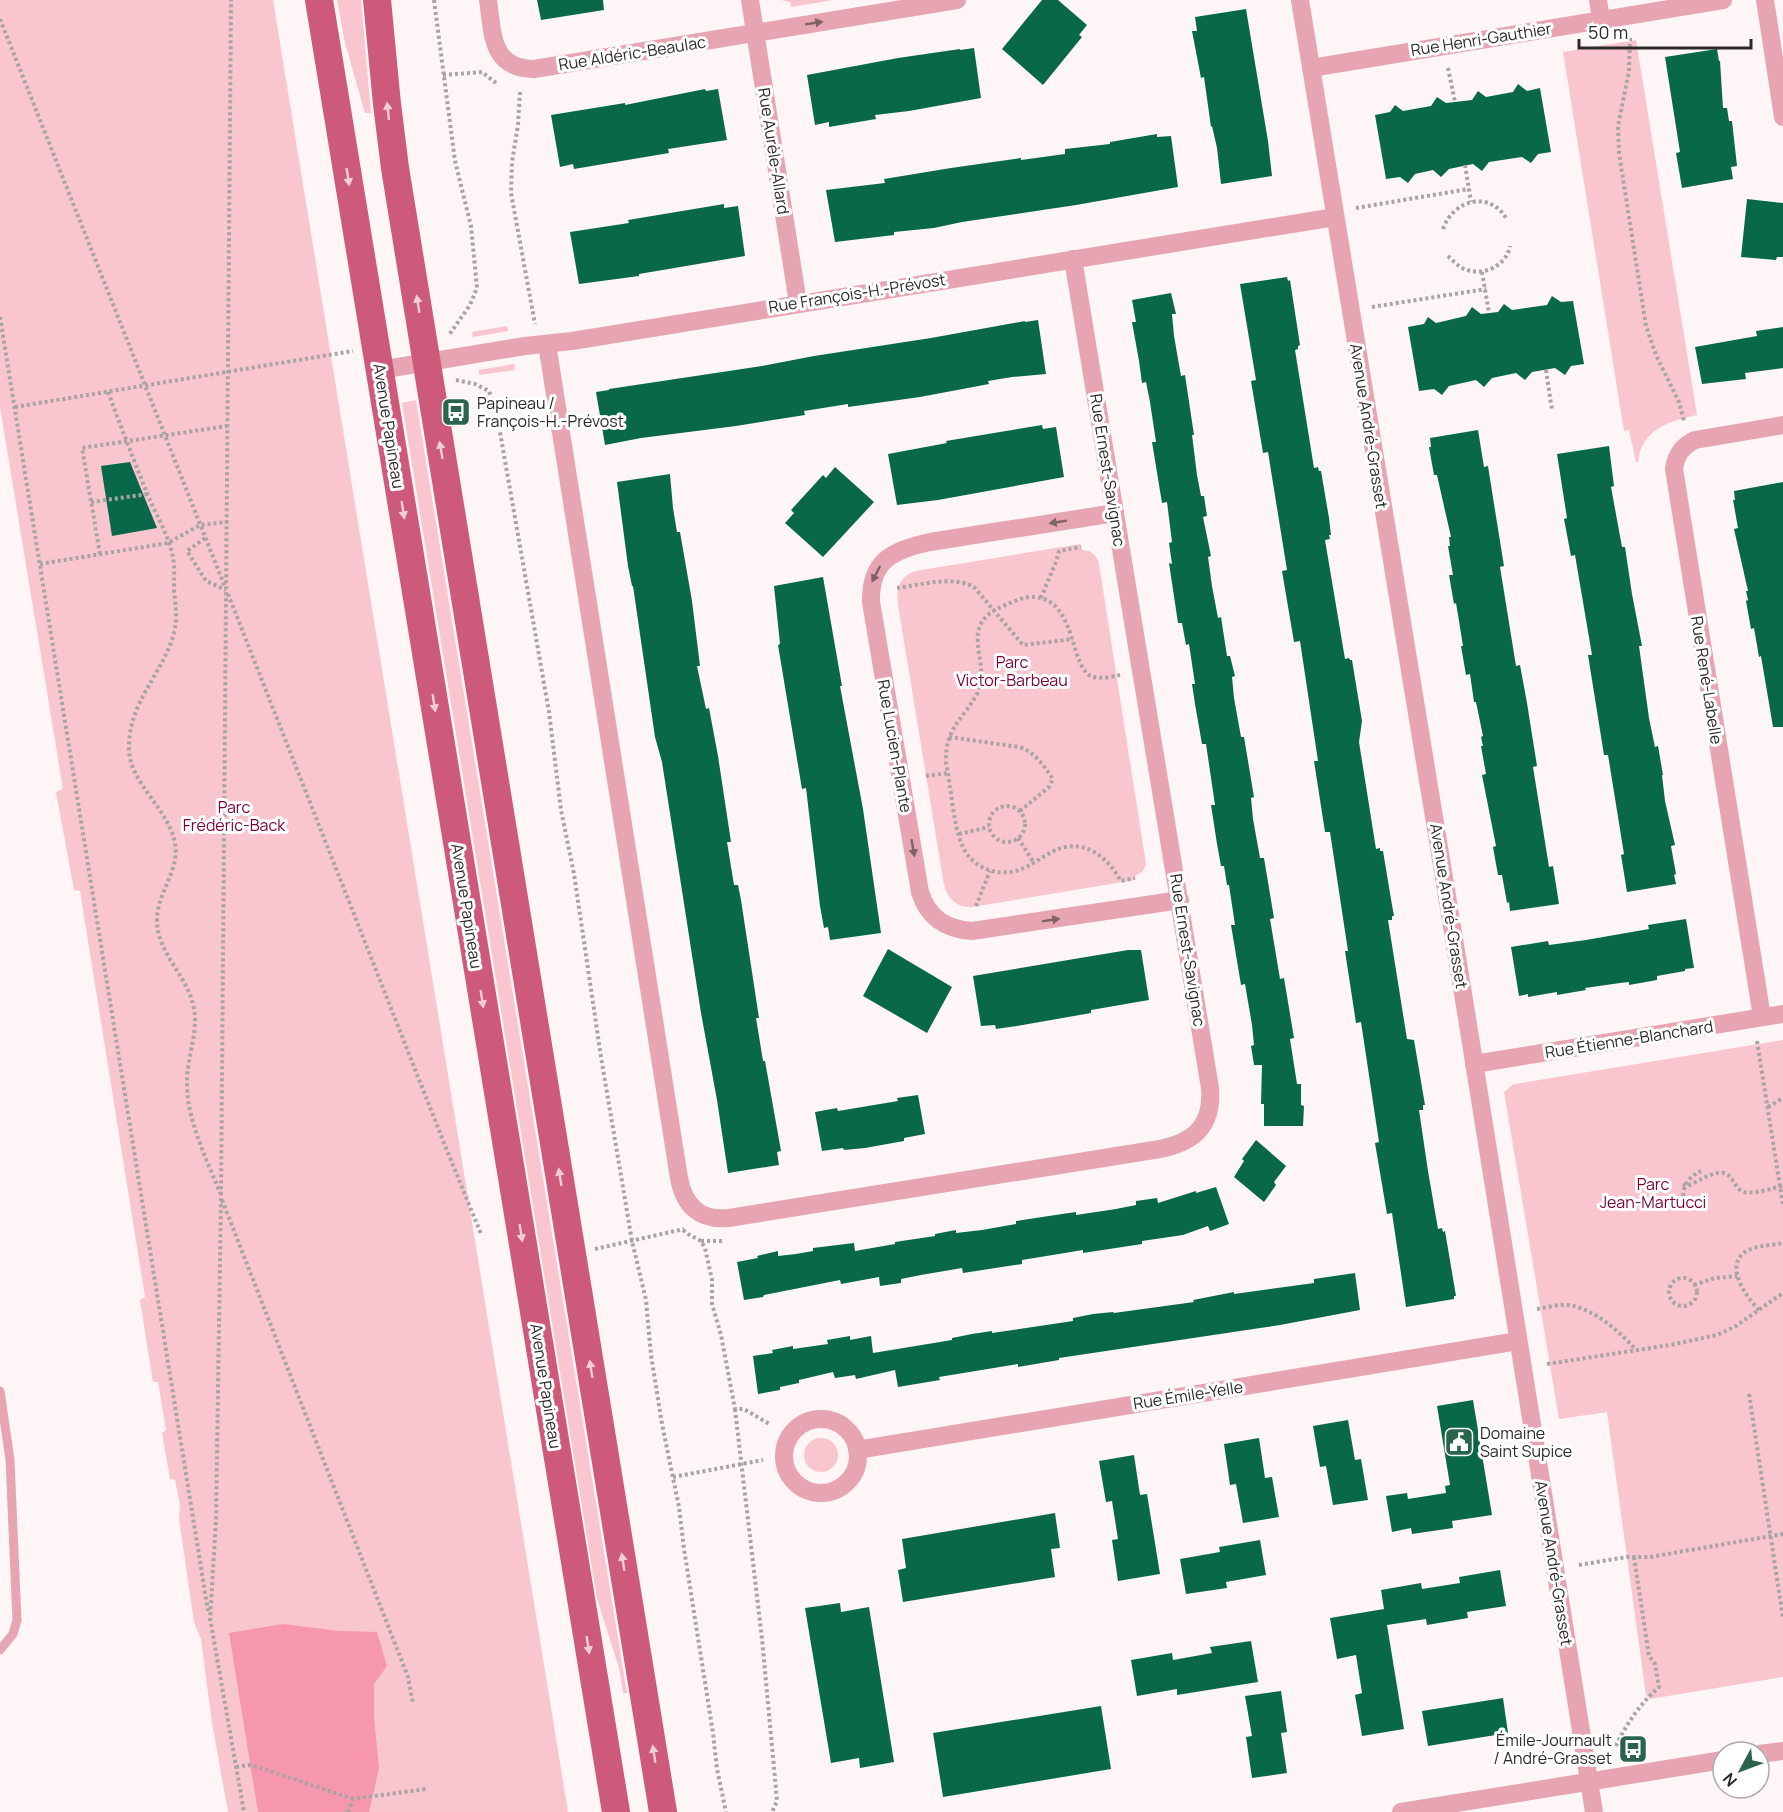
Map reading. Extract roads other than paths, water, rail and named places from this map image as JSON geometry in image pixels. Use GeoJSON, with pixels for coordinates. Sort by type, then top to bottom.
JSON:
{"type":"FeatureCollection","features":[{"type":"Feature","properties":{"kind":"main road","name":"Avenue Papineau"},"geometry":{"type":"LineString","coordinates":[[320,0],[616,1812]]}},
{"type":"Feature","properties":{"kind":"main road"},"geometry":{"type":"LineString","coordinates":[[377,0],[390,134],[663,1812]]}},
{"type":"Feature","properties":{"kind":"street","name":"Rue Aldéric-Beaulac"},"geometry":{"type":"LineString","coordinates":[[488,0],[496,49],[509,63],[520,68],[542,68],[957,0]]}},
{"type":"Feature","properties":{"kind":"street","name":"Rue Aurèle-Allard"},"geometry":{"type":"LineString","coordinates":[[750,0],[798,303]]}},
{"type":"Feature","properties":{"kind":"street","name":"Avenue André-Grasset"},"geometry":{"type":"LineString","coordinates":[[1300,0],[1594,1812]]}},
{"type":"Feature","properties":{"kind":"street"},"geometry":{"type":"LineString","coordinates":[[1598,0],[1601,19]]}},
{"type":"Feature","properties":{"kind":"street","name":"Rue Henri-Gauthier"},"geometry":{"type":"LineString","coordinates":[[1311,68],[1723,0]]}},
{"type":"Feature","properties":{"kind":"street"},"geometry":{"type":"LineString","coordinates":[[1765,0],[1783,117]]}},
{"type":"Feature","properties":{"kind":"street","name":"Rue François-H.-Prévost"},"geometry":{"type":"LineString","coordinates":[[380,370],[1335,217]]}},
{"type":"Feature","properties":{"kind":"street","name":"Rue Ernest-Savignac"},"geometry":{"type":"LineString","coordinates":[[547,344],[679,1178],[686,1200],[696,1211],[715,1219],[729,1218],[1160,1149],[1175,1146],[1191,1138],[1206,1120],[1211,1098],[1073,259]]}},
{"type":"Feature","properties":{"kind":"street","name":"Rue René-Labelle"},"geometry":{"type":"LineString","coordinates":[[1762,1017],[1674,469],[1680,451],[1689,442],[1783,425]]}},
{"type":"Feature","properties":{"kind":"street","name":"Rue Lucien-Plante"},"geometry":{"type":"LineString","coordinates":[[1115,513],[930,542],[893,554],[881,564],[870,586],[876,635],[920,892],[926,907],[936,919],[950,927],[972,931],[1179,900]]}},
{"type":"Feature","properties":{"kind":"street","name":"Rue Étienne-Blanchard"},"geometry":{"type":"LineString","coordinates":[[1474,1064],[1783,1014]]}},
{"type":"Feature","properties":{"kind":"street","name":"Rue Émile-Yelle"},"geometry":{"type":"LineString","coordinates":[[857,1450],[1518,1341]]}},
{"type":"Feature","properties":{"kind":"street"},"geometry":{"type":"LineString","coordinates":[[816,1419],[834,1421],[845,1428],[853,1438],[857,1450],[857,1464],[852,1476],[843,1486],[825,1493],[812,1492],[800,1487],[790,1478],[784,1466],[784,1447],[789,1436],[803,1423],[816,1419]]}},
{"type":"Feature","properties":{"kind":"street"},"geometry":{"type":"LineString","coordinates":[[1411,1811],[1711,1762]]}},
{"type":"Feature","properties":{"kind":"lane"},"geometry":{"type":"LineString","coordinates":[[0,1391],[10,1460],[17,1620],[13,1634],[0,1650]]}},
{"type":"Feature","properties":{"kind":"place","name":"Papineau / François-H.-Prévost"},"geometry":{"type":"Point","coordinates":[456,412]}},
{"type":"Feature","properties":{"kind":"place","name":"Domaine Saint Supice"},"geometry":{"type":"Point","coordinates":[1459,1442]}},
{"type":"Feature","properties":{"kind":"place","name":"Émile-Journault / André-Grasset"},"geometry":{"type":"Point","coordinates":[1633,1749]}},
{"type":"Feature","properties":{"kind":"park label","name":"Parc Victor-Barbeau"},"geometry":{"type":"Point","coordinates":[1012,671]}},
{"type":"Feature","properties":{"kind":"park label","name":"Parc Frédéric-Back"},"geometry":{"type":"Point","coordinates":[234,816]}},
{"type":"Feature","properties":{"kind":"park label","name":"Parc Jean-Martucci"},"geometry":{"type":"Point","coordinates":[1653,1193]}}]}
